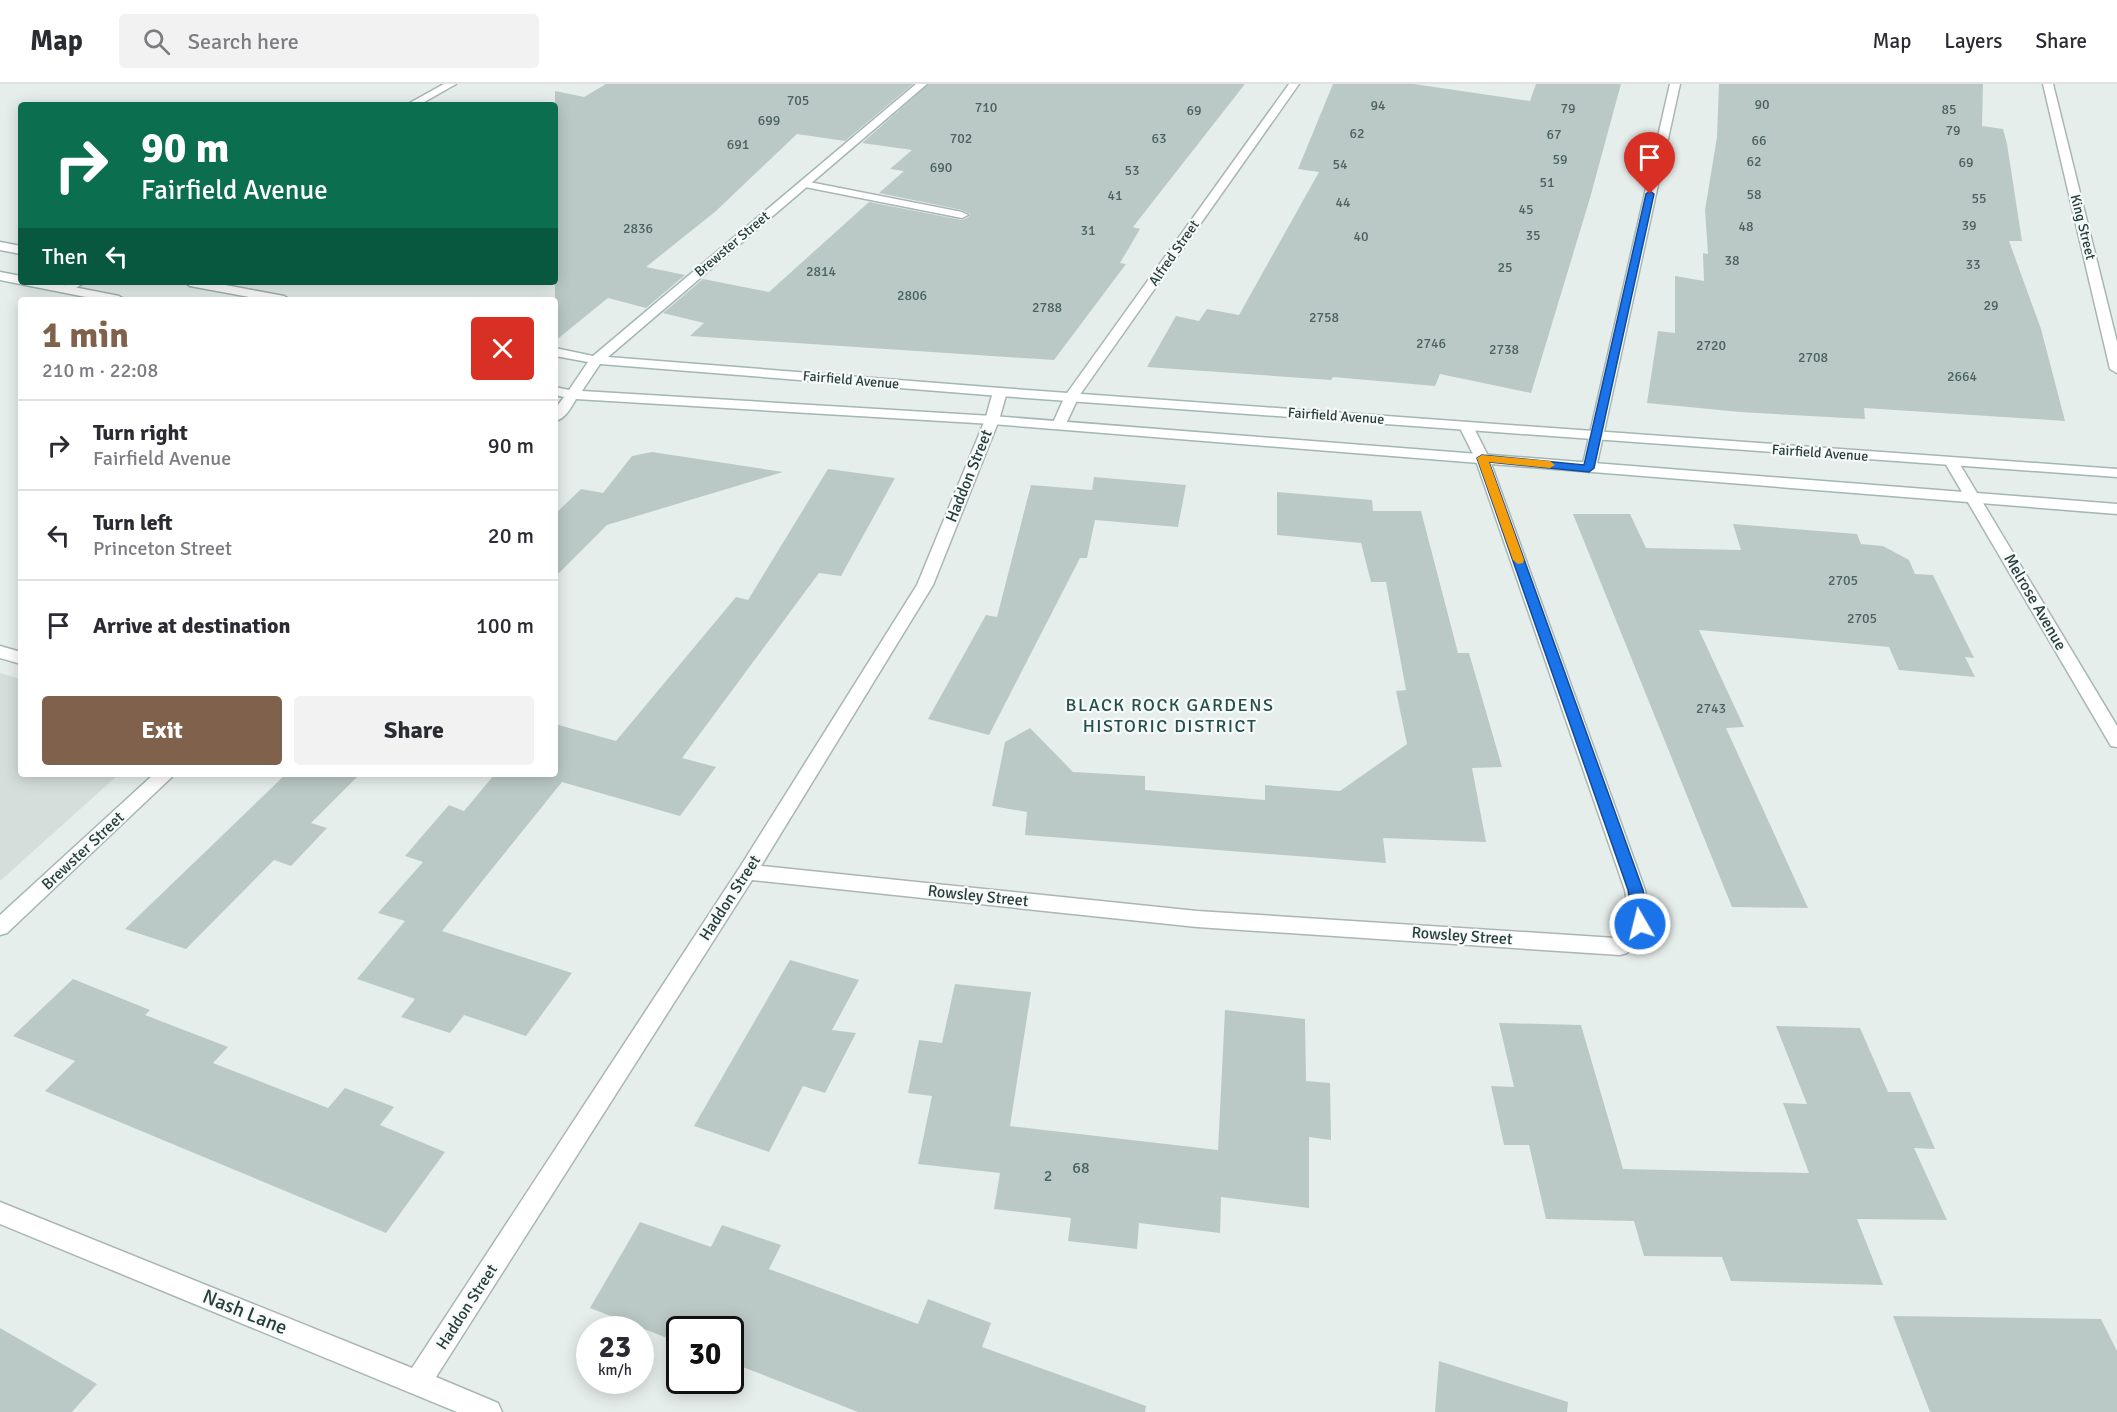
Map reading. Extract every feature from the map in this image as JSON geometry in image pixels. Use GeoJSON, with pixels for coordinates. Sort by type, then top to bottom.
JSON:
{"type":"FeatureCollection","features":[{"type":"Feature","properties":{"kind":"street"},"geometry":{"type":"LineString","coordinates":[[417,102],[451,84]]}},
{"type":"Feature","properties":{"kind":"street","name":"Brewster Street"},"geometry":{"type":"LineString","coordinates":[[558,413],[596,360],[922,84]]}},
{"type":"Feature","properties":{"kind":"street","name":"Alfred Street"},"geometry":{"type":"LineString","coordinates":[[1059,425],[1072,396],[1294,84]]}},
{"type":"Feature","properties":{"kind":"street"},"geometry":{"type":"LineString","coordinates":[[1589,468],[1675,84]]}},
{"type":"Feature","properties":{"kind":"street","name":"King Street"},"geometry":{"type":"LineString","coordinates":[[2048,84],[2117,369]]}},
{"type":"Feature","properties":{"kind":"street"},"geometry":{"type":"LineString","coordinates":[[804,184],[962,215]]}},
{"type":"Feature","properties":{"kind":"street"},"geometry":{"type":"LineString","coordinates":[[0,246],[18,249]]}},
{"type":"Feature","properties":{"kind":"street"},"geometry":{"type":"LineString","coordinates":[[0,276],[18,279]]}},
{"type":"Feature","properties":{"kind":"street"},"geometry":{"type":"LineString","coordinates":[[45,285],[105,297]]}},
{"type":"Feature","properties":{"kind":"street"},"geometry":{"type":"LineString","coordinates":[[66,289],[73,285]]}},
{"type":"Feature","properties":{"kind":"street"},"geometry":{"type":"LineString","coordinates":[[206,285],[268,297]]}},
{"type":"Feature","properties":{"kind":"street","name":"Fairfield Avenue"},"geometry":{"type":"LineString","coordinates":[[558,353],[596,360],[1000,392],[1952,463],[2117,473]]}},
{"type":"Feature","properties":{"kind":"street","name":"Fairfield Avenue"},"geometry":{"type":"LineString","coordinates":[[558,392],[573,395],[1059,425],[2117,509]]}},
{"type":"Feature","properties":{"kind":"street","name":"Haddon Street"},"geometry":{"type":"LineString","coordinates":[[418,1382],[747,872],[925,585],[992,420],[1000,392]]}},
{"type":"Feature","properties":{"kind":"street","name":"Rowsley Street"},"geometry":{"type":"LineString","coordinates":[[747,872],[1197,919],[1620,947],[1640,924],[1635,890],[1482,458],[1466,426]]}},
{"type":"Feature","properties":{"kind":"street","name":"Melrose Avenue"},"geometry":{"type":"LineString","coordinates":[[1952,463],[2117,741]]}},
{"type":"Feature","properties":{"kind":"street"},"geometry":{"type":"LineString","coordinates":[[0,652],[18,657]]}},
{"type":"Feature","properties":{"kind":"street","name":"Brewster Street"},"geometry":{"type":"LineString","coordinates":[[0,927],[163,777]]}},
{"type":"Feature","properties":{"kind":"street","name":"Nash Lane"},"geometry":{"type":"LineString","coordinates":[[0,1213],[489,1412]]}},
{"type":"Feature","properties":{"kind":"shaded area"},"geometry":{"type":"Polygon","coordinates":[[[0,673],[18,678],[18,777],[116,777],[0,881],[0,673]]]}},
{"type":"Feature","properties":{"kind":"building"},"geometry":{"type":"Polygon","coordinates":[[[606,84],[913,84],[845,141],[797,134],[716,211],[646,267],[685,275],[646,308],[608,298],[558,339],[558,297],[555,297],[555,285],[558,285],[558,102],[555,102],[555,91],[584,97],[606,84]]]}},
{"type":"Feature","properties":{"kind":"building"},"geometry":{"type":"Polygon","coordinates":[[[929,84],[1245,84],[1133,227],[1140,229],[1120,263],[1126,264],[1054,360],[690,336],[704,323],[663,313],[703,279],[769,292],[869,202],[962,220],[969,217],[970,214],[962,210],[879,193],[904,171],[890,169],[912,150],[862,143],[929,84]]]}},
{"type":"Feature","properties":{"kind":"building"},"geometry":{"type":"Polygon","coordinates":[[[1333,84],[1414,84],[1530,101],[1536,84],[1621,84],[1590,198],[1531,393],[1440,374],[1435,386],[1333,377],[1331,380],[1147,367],[1176,316],[1199,321],[1207,309],[1239,315],[1319,172],[1298,169],[1333,84]]]}},
{"type":"Feature","properties":{"kind":"building"},"geometry":{"type":"Polygon","coordinates":[[[1719,84],[1983,84],[1982,126],[2003,129],[2007,144],[2022,241],[2009,241],[2041,329],[2065,421],[1864,408],[1865,419],[1740,412],[1647,403],[1658,331],[1675,333],[1675,276],[1704,281],[1703,253],[1708,254],[1705,210],[1717,137],[1719,84]]]}},
{"type":"Feature","properties":{"kind":"building"},"geometry":{"type":"Polygon","coordinates":[[[652,452],[783,472],[607,525],[558,574],[558,511],[581,489],[603,493],[632,456],[652,452]]]}},
{"type":"Feature","properties":{"kind":"building"},"geometry":{"type":"Polygon","coordinates":[[[828,469],[895,478],[841,576],[819,573],[682,758],[716,767],[680,816],[562,782],[442,931],[572,973],[526,1036],[464,1015],[450,1033],[401,1017],[415,999],[357,979],[405,921],[378,913],[423,862],[405,856],[449,805],[464,811],[492,777],[558,777],[558,725],[616,741],[736,597],[748,600],[828,469]]]}},
{"type":"Feature","properties":{"kind":"building"},"geometry":{"type":"Polygon","coordinates":[[[1094,477],[1186,485],[1178,527],[1095,520],[1087,558],[1080,558],[989,735],[928,719],[986,615],[997,617],[1031,485],[1092,490],[1094,477]]]}},
{"type":"Feature","properties":{"kind":"building"},"geometry":{"type":"Polygon","coordinates":[[[1277,492],[1372,500],[1373,511],[1421,511],[1458,653],[1469,653],[1502,767],[1472,768],[1486,842],[1383,838],[1386,863],[1025,835],[1027,812],[992,806],[1005,742],[1030,728],[1073,772],[1145,776],[1145,790],[1265,800],[1265,785],[1340,791],[1407,744],[1396,691],[1406,690],[1386,582],[1371,582],[1361,543],[1277,535],[1277,492]]]}},
{"type":"Feature","properties":{"kind":"building"},"geometry":{"type":"Polygon","coordinates":[[[1573,514],[1630,514],[1646,548],[1741,550],[1733,524],[1857,534],[1861,544],[1883,546],[1909,560],[1915,574],[1933,575],[1974,658],[1965,657],[1975,677],[1899,670],[1889,647],[1699,630],[1744,727],[1726,728],[1808,908],[1732,907],[1573,514]]]}},
{"type":"Feature","properties":{"kind":"building"},"geometry":{"type":"Polygon","coordinates":[[[283,777],[357,777],[311,823],[327,828],[291,866],[274,860],[186,949],[125,929],[283,777]]]}},
{"type":"Feature","properties":{"kind":"building"},"geometry":{"type":"Polygon","coordinates":[[[790,960],[859,980],[832,1030],[856,1033],[825,1093],[803,1086],[769,1152],[694,1126],[790,960]]]}},
{"type":"Feature","properties":{"kind":"building"},"geometry":{"type":"Polygon","coordinates":[[[73,979],[150,1010],[145,1015],[228,1047],[213,1063],[328,1108],[345,1088],[394,1107],[380,1125],[445,1152],[386,1233],[45,1091],[75,1061],[13,1036],[73,979]]]}},
{"type":"Feature","properties":{"kind":"building"},"geometry":{"type":"Polygon","coordinates":[[[955,984],[1031,992],[1010,1126],[1218,1150],[1225,1010],[1305,1019],[1306,1081],[1330,1083],[1331,1140],[1309,1137],[1309,1208],[1221,1197],[1220,1233],[1139,1223],[1137,1249],[1068,1241],[1071,1218],[994,1209],[1000,1173],[918,1164],[932,1096],[908,1093],[919,1040],[942,1043],[955,984]]]}},
{"type":"Feature","properties":{"kind":"building"},"geometry":{"type":"Polygon","coordinates":[[[1499,1023],[1581,1025],[1623,1169],[1809,1173],[1783,1103],[1807,1104],[1776,1026],[1860,1028],[1888,1092],[1910,1092],[1935,1149],[1914,1148],[1947,1220],[1857,1219],[1883,1285],[1731,1281],[1722,1257],[1644,1256],[1634,1221],[1546,1219],[1529,1145],[1504,1145],[1491,1086],[1514,1087],[1499,1023]]]}},
{"type":"Feature","properties":{"kind":"building"},"geometry":{"type":"Polygon","coordinates":[[[640,1222],[711,1247],[722,1225],[781,1245],[769,1269],[918,1324],[928,1299],[991,1323],[982,1347],[1146,1406],[1145,1412],[858,1412],[744,1367],[744,1316],[666,1316],[666,1338],[654,1333],[654,1316],[611,1316],[590,1308],[640,1222]]]}},
{"type":"Feature","properties":{"kind":"building"},"geometry":{"type":"Polygon","coordinates":[[[1893,1316],[2101,1319],[2117,1351],[2117,1412],[1930,1412],[1893,1316]]]}},
{"type":"Feature","properties":{"kind":"building"},"geometry":{"type":"Polygon","coordinates":[[[0,1328],[97,1384],[72,1412],[0,1412],[0,1328]]]}},
{"type":"Feature","properties":{"kind":"building"},"geometry":{"type":"Polygon","coordinates":[[[1439,1361],[1568,1402],[1567,1412],[1435,1412],[1439,1361]]]}},
{"type":"Feature","properties":{"kind":"slow traffic"},"geometry":{"type":"LineString","coordinates":[[1518,560],[1482,458],[1550,465]]}},
{"type":"Feature","properties":{"kind":"district","name":"BLACK ROCK GARDENS HISTORIC DISTRICT"},"geometry":{"type":"Point","coordinates":[1170,715]}},
{"type":"Feature","properties":{"kind":"route"},"geometry":{"type":"LineString","coordinates":[[1640,924],[1635,890],[1482,458],[1589,468],[1650,194]]}}]}
